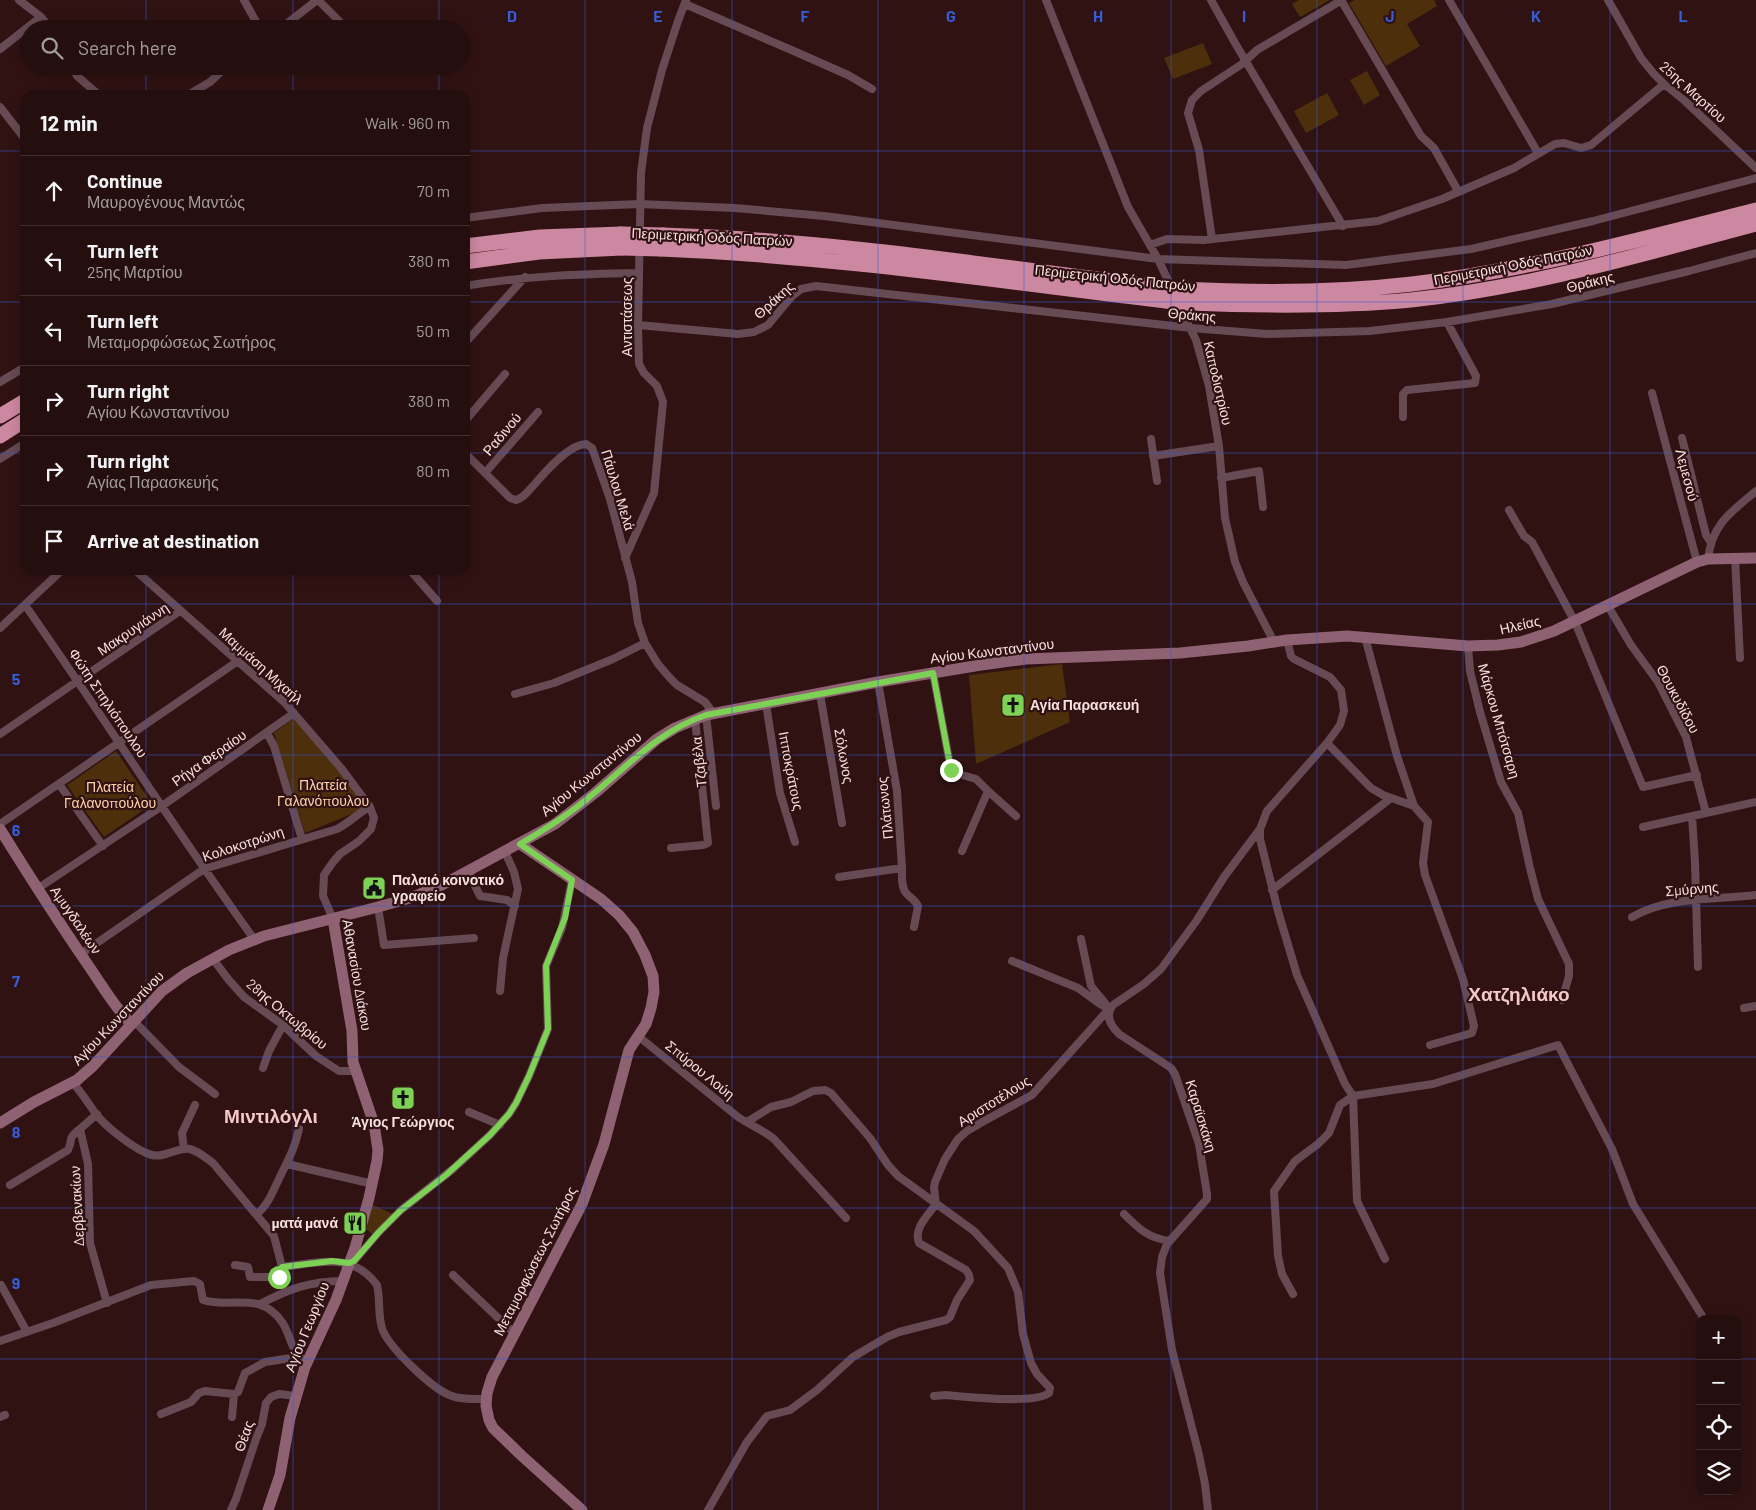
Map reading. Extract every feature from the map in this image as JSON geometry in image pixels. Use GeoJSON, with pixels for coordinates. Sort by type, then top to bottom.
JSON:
{"type":"FeatureCollection","features":[{"type":"Feature","properties":{"kind":"highway","name":"Περιμετρική Οδός Πατρών"},"geometry":{"type":"LineString","coordinates":[[662,242],[712,236],[814,245],[1157,287],[1270,292],[1356,289],[1412,284],[1505,270],[1638,240],[1756,210]]}},
{"type":"Feature","properties":{"kind":"highway","name":"Περιμετρική Οδός Πατρών"},"geometry":{"type":"LineString","coordinates":[[470,245],[540,237],[662,242],[1166,301],[1323,305],[1412,300],[1508,284],[1572,271],[1756,224]]}},
{"type":"Feature","properties":{"kind":"highway","name":"Περιμετρική Οδός Πατρών"},"geometry":{"type":"LineString","coordinates":[[470,261],[621,241]]}},
{"type":"Feature","properties":{"kind":"highway"},"geometry":{"type":"LineString","coordinates":[[0,416],[20,404]]}},
{"type":"Feature","properties":{"kind":"highway"},"geometry":{"type":"LineString","coordinates":[[0,436],[20,423]]}},
{"type":"Feature","properties":{"kind":"main road","name":"Ηλείας"},"geometry":{"type":"LineString","coordinates":[[1274,642],[1334,637],[1365,637],[1468,646],[1521,642],[1541,637],[1575,622],[1703,561],[1735,557],[1756,558]]}},
{"type":"Feature","properties":{"kind":"main road","name":"Αγίου Κωνσταντίνου"},"geometry":{"type":"LineString","coordinates":[[0,1123],[34,1102],[73,1083],[93,1066],[171,984],[213,959],[274,933],[378,907],[423,893],[468,871],[555,824],[657,739],[676,728],[705,716],[878,682],[1026,659],[1180,653],[1274,642]]}},
{"type":"Feature","properties":{"kind":"main road","name":"Αμυγδαλέων"},"geometry":{"type":"LineString","coordinates":[[0,829],[109,998],[133,1022]]}},
{"type":"Feature","properties":{"kind":"main road","name":"Μεταμορφώσεως Σωτήρος"},"geometry":{"type":"LineString","coordinates":[[486,1399],[492,1377],[582,1204],[604,1144],[629,1050],[646,1024],[653,1000],[654,984],[650,966],[633,932],[619,915],[520,844]]}},
{"type":"Feature","properties":{"kind":"main road","name":"Αθανασίου Διάκου"},"geometry":{"type":"LineString","coordinates":[[333,919],[352,1031],[355,1071]]}},
{"type":"Feature","properties":{"kind":"main road","name":"Αγίου Γεωργίου"},"geometry":{"type":"LineString","coordinates":[[268,1510],[280,1475],[303,1359],[336,1300],[360,1230],[373,1184],[377,1161],[377,1139],[370,1109],[355,1071]]}},
{"type":"Feature","properties":{"kind":"main road"},"geometry":{"type":"LineString","coordinates":[[486,1399],[487,1414],[494,1428],[582,1510]]}},
{"type":"Feature","properties":{"kind":"street"},"geometry":{"type":"LineString","coordinates":[[19,0],[44,20]]}},
{"type":"Feature","properties":{"kind":"street"},"geometry":{"type":"LineString","coordinates":[[244,0],[255,20]]}},
{"type":"Feature","properties":{"kind":"street"},"geometry":{"type":"LineString","coordinates":[[292,20],[318,0],[338,20]]}},
{"type":"Feature","properties":{"kind":"street","name":"Καποδιστρίου"},"geometry":{"type":"LineString","coordinates":[[1046,0],[1128,207],[1158,259],[1191,328],[1209,386],[1219,446],[1224,518],[1235,562],[1243,582],[1274,642]]}},
{"type":"Feature","properties":{"kind":"street"},"geometry":{"type":"LineString","coordinates":[[1211,0],[1234,43],[1246,60],[1342,226]]}},
{"type":"Feature","properties":{"kind":"street"},"geometry":{"type":"LineString","coordinates":[[1212,239],[1199,150],[1189,118],[1189,108],[1192,100],[1201,91],[1246,60],[1257,50],[1342,0],[1420,136],[1434,148],[1458,191]]}},
{"type":"Feature","properties":{"kind":"street"},"geometry":{"type":"LineString","coordinates":[[1449,0],[1538,153]]}},
{"type":"Feature","properties":{"kind":"street","name":"25ης Μαρτίου"},"geometry":{"type":"LineString","coordinates":[[1608,0],[1641,58],[1664,84],[1685,101],[1756,168]]}},
{"type":"Feature","properties":{"kind":"street"},"geometry":{"type":"LineString","coordinates":[[685,2],[848,75],[872,89]]}},
{"type":"Feature","properties":{"kind":"street","name":"Αντιστάσεως"},"geometry":{"type":"LineString","coordinates":[[625,558],[654,493],[663,402],[657,386],[644,373],[640,364],[638,325],[641,173],[647,128],[662,70],[685,2]]}},
{"type":"Feature","properties":{"kind":"street"},"geometry":{"type":"LineString","coordinates":[[37,20],[41,17]]}},
{"type":"Feature","properties":{"kind":"street"},"geometry":{"type":"LineString","coordinates":[[0,49],[20,33]]}},
{"type":"Feature","properties":{"kind":"street"},"geometry":{"type":"LineString","coordinates":[[76,75],[92,90]]}},
{"type":"Feature","properties":{"kind":"street"},"geometry":{"type":"LineString","coordinates":[[196,90],[217,75]]}},
{"type":"Feature","properties":{"kind":"street"},"geometry":{"type":"LineString","coordinates":[[1150,245],[1167,239],[1212,239],[1378,221],[1514,168],[1550,146],[1560,143],[1568,143],[1581,148],[1591,145],[1664,84]]}},
{"type":"Feature","properties":{"kind":"street"},"geometry":{"type":"LineString","coordinates":[[0,107],[20,133]]}},
{"type":"Feature","properties":{"kind":"street"},"geometry":{"type":"LineString","coordinates":[[470,217],[542,208],[639,204],[735,208],[824,216],[1158,259],[1346,265],[1462,250],[1593,221],[1756,178]]}},
{"type":"Feature","properties":{"kind":"street","name":"Θράκης"},"geometry":{"type":"LineString","coordinates":[[638,325],[738,334],[754,332],[768,325],[792,296],[801,290],[816,286],[1191,328],[1267,334],[1370,331],[1447,322],[1552,304],[1756,253]]}},
{"type":"Feature","properties":{"kind":"street"},"geometry":{"type":"LineString","coordinates":[[470,285],[525,277],[639,273]]}},
{"type":"Feature","properties":{"kind":"street"},"geometry":{"type":"LineString","coordinates":[[470,337],[525,277]]}},
{"type":"Feature","properties":{"kind":"street"},"geometry":{"type":"LineString","coordinates":[[1403,417],[1404,394],[1407,390],[1475,383],[1476,376],[1447,322]]}},
{"type":"Feature","properties":{"kind":"street"},"geometry":{"type":"LineString","coordinates":[[0,382],[20,370]]}},
{"type":"Feature","properties":{"kind":"street"},"geometry":{"type":"LineString","coordinates":[[470,415],[505,374]]}},
{"type":"Feature","properties":{"kind":"street","name":"Λεμεσού"},"geometry":{"type":"LineString","coordinates":[[1652,393],[1703,561]]}},
{"type":"Feature","properties":{"kind":"street","name":"Ραδινού"},"geometry":{"type":"LineString","coordinates":[[485,473],[538,412]]}},
{"type":"Feature","properties":{"kind":"street"},"geometry":{"type":"LineString","coordinates":[[1682,438],[1706,535],[1711,543]]}},
{"type":"Feature","properties":{"kind":"street"},"geometry":{"type":"LineString","coordinates":[[1151,439],[1157,481]]}},
{"type":"Feature","properties":{"kind":"street","name":"Πάυλου Μελά"},"geometry":{"type":"LineString","coordinates":[[470,458],[510,498],[519,499],[548,469],[573,448],[582,444],[589,445],[594,452],[610,499],[625,558]]}},
{"type":"Feature","properties":{"kind":"street"},"geometry":{"type":"LineString","coordinates":[[0,459],[20,446]]}},
{"type":"Feature","properties":{"kind":"street"},"geometry":{"type":"LineString","coordinates":[[1153,456],[1219,446]]}},
{"type":"Feature","properties":{"kind":"street"},"geometry":{"type":"LineString","coordinates":[[1221,478],[1259,471],[1263,507]]}},
{"type":"Feature","properties":{"kind":"street"},"geometry":{"type":"LineString","coordinates":[[1703,561],[1720,524],[1756,491]]}},
{"type":"Feature","properties":{"kind":"street"},"geometry":{"type":"LineString","coordinates":[[1509,510],[1524,536],[1532,542],[1575,622],[1644,787],[1697,775]]}},
{"type":"Feature","properties":{"kind":"street"},"geometry":{"type":"LineString","coordinates":[[1735,557],[1740,658]]}},
{"type":"Feature","properties":{"kind":"street"},"geometry":{"type":"LineString","coordinates":[[625,558],[632,582],[638,622],[645,643],[658,664],[676,685],[705,702],[708,843],[671,848]]}},
{"type":"Feature","properties":{"kind":"street"},"geometry":{"type":"LineString","coordinates":[[0,628],[57,575]]}},
{"type":"Feature","properties":{"kind":"street","name":"Μαμμάση Μιχαήλ"},"geometry":{"type":"LineString","coordinates":[[140,575],[272,690],[342,768],[370,807]]}},
{"type":"Feature","properties":{"kind":"street"},"geometry":{"type":"LineString","coordinates":[[414,575],[437,601]]}},
{"type":"Feature","properties":{"kind":"street","name":"Φώτη Σπηλιόπουλου"},"geometry":{"type":"LineString","coordinates":[[25,605],[254,940]]}},
{"type":"Feature","properties":{"kind":"street","name":"Θουκυδίδου"},"geometry":{"type":"LineString","coordinates":[[1608,606],[1631,645],[1658,682],[1686,737],[1706,813]]}},
{"type":"Feature","properties":{"kind":"street","name":"Μακρυγιάννη"},"geometry":{"type":"LineString","coordinates":[[0,734],[180,611]]}},
{"type":"Feature","properties":{"kind":"street"},"geometry":{"type":"LineString","coordinates":[[1365,637],[1397,756],[1414,806],[1428,822],[1423,863],[1425,875],[1463,979],[1474,1030],[1472,1033],[1430,1045]]}},
{"type":"Feature","properties":{"kind":"street"},"geometry":{"type":"LineString","coordinates":[[1012,961],[1078,988],[1109,1009],[1144,984],[1161,969],[1197,920],[1224,877],[1260,829],[1267,811],[1327,743],[1340,725],[1344,711],[1341,690],[1330,678],[1294,659],[1291,656],[1287,640]]}},
{"type":"Feature","properties":{"kind":"street"},"geometry":{"type":"LineString","coordinates":[[515,694],[554,683],[613,659],[645,643]]}},
{"type":"Feature","properties":{"kind":"street","name":"Μάρκου Μπότσαρη"},"geometry":{"type":"LineString","coordinates":[[1468,646],[1470,671],[1480,712],[1502,782],[1518,813],[1538,899],[1569,964],[1569,976],[1562,1000]]}},
{"type":"Feature","properties":{"kind":"street"},"geometry":{"type":"LineString","coordinates":[[0,824],[238,661]]}},
{"type":"Feature","properties":{"kind":"street"},"geometry":{"type":"LineString","coordinates":[[933,673],[951,770],[954,773],[976,779],[1016,816]]}},
{"type":"Feature","properties":{"kind":"street","name":"Πλάτωνος"},"geometry":{"type":"LineString","coordinates":[[878,682],[897,791],[902,881],[905,892],[918,906],[914,927]]}},
{"type":"Feature","properties":{"kind":"street","name":"Σόλωνος"},"geometry":{"type":"LineString","coordinates":[[820,694],[842,823]]}},
{"type":"Feature","properties":{"kind":"street","name":"Ιπποκράτους"},"geometry":{"type":"LineString","coordinates":[[766,704],[780,793],[795,842]]}},
{"type":"Feature","properties":{"kind":"street","name":"Ρήγα Φεραίου"},"geometry":{"type":"LineString","coordinates":[[37,889],[104,846],[294,713]]}},
{"type":"Feature","properties":{"kind":"street","name":"Τζαβέλα"},"geometry":{"type":"LineString","coordinates":[[705,716],[716,806]]}},
{"type":"Feature","properties":{"kind":"street"},"geometry":{"type":"LineString","coordinates":[[267,733],[274,746],[302,839]]}},
{"type":"Feature","properties":{"kind":"street"},"geometry":{"type":"LineString","coordinates":[[1327,743],[1371,788],[1391,798],[1414,806]]}},
{"type":"Feature","properties":{"kind":"street"},"geometry":{"type":"LineString","coordinates":[[59,784],[104,846]]}},
{"type":"Feature","properties":{"kind":"street"},"geometry":{"type":"LineString","coordinates":[[962,851],[988,791]]}},
{"type":"Feature","properties":{"kind":"street"},"geometry":{"type":"LineString","coordinates":[[1272,890],[1391,798]]}},
{"type":"Feature","properties":{"kind":"street"},"geometry":{"type":"LineString","coordinates":[[1643,827],[1756,802]]}},
{"type":"Feature","properties":{"kind":"street","name":"Κολοκοτρώνη"},"geometry":{"type":"LineString","coordinates":[[81,954],[204,868],[345,825],[370,807]]}},
{"type":"Feature","properties":{"kind":"street","name":"Αθανασίου Διάκου"},"geometry":{"type":"LineString","coordinates":[[333,919],[323,896],[324,875],[340,854],[371,829],[374,818],[370,807]]}},
{"type":"Feature","properties":{"kind":"street"},"geometry":{"type":"LineString","coordinates":[[1692,816],[1698,967]]}},
{"type":"Feature","properties":{"kind":"street"},"geometry":{"type":"LineString","coordinates":[[1260,829],[1262,850],[1272,890],[1297,975],[1345,1084],[1353,1096],[1358,1201],[1385,1258]]}},
{"type":"Feature","properties":{"kind":"street"},"geometry":{"type":"LineString","coordinates":[[500,991],[503,958],[517,898],[517,880],[505,852]]}},
{"type":"Feature","properties":{"kind":"street"},"geometry":{"type":"LineString","coordinates":[[839,877],[902,868]]}},
{"type":"Feature","properties":{"kind":"street"},"geometry":{"type":"LineString","coordinates":[[468,871],[480,896],[508,900],[515,906]]}},
{"type":"Feature","properties":{"kind":"street"},"geometry":{"type":"LineString","coordinates":[[349,1263],[354,1261],[401,1210],[453,1169],[500,1125],[516,1103],[546,1035],[548,1019],[546,966],[565,918],[572,880]]}},
{"type":"Feature","properties":{"kind":"street","name":"Σμύρνης"},"geometry":{"type":"LineString","coordinates":[[1632,917],[1655,906],[1696,900],[1756,895]]}},
{"type":"Feature","properties":{"kind":"street"},"geometry":{"type":"LineString","coordinates":[[378,907],[384,945],[474,938]]}},
{"type":"Feature","properties":{"kind":"street","name":"Καραϊσκάκη"},"geometry":{"type":"LineString","coordinates":[[1081,939],[1091,986],[1109,1009],[1108,1016],[1110,1022],[1119,1034],[1171,1068],[1178,1081],[1199,1144],[1207,1194],[1206,1199],[1170,1241],[1162,1257],[1160,1273],[1176,1372],[1194,1434],[1205,1484],[1208,1510]]}},
{"type":"Feature","properties":{"kind":"street","name":"28ης Οκτωβρίου"},"geometry":{"type":"LineString","coordinates":[[213,959],[244,997],[283,1025],[316,1056],[339,1071],[355,1071]]}},
{"type":"Feature","properties":{"kind":"street"},"geometry":{"type":"LineString","coordinates":[[1744,1008],[1756,1006]]}},
{"type":"Feature","properties":{"kind":"street","name":"Αριστοτέλους"},"geometry":{"type":"LineString","coordinates":[[936,1204],[935,1182],[945,1158],[958,1139],[967,1131],[1023,1102],[1032,1095],[1109,1009]]}},
{"type":"Feature","properties":{"kind":"street"},"geometry":{"type":"LineString","coordinates":[[133,1022],[179,1067],[215,1094]]}},
{"type":"Feature","properties":{"kind":"street"},"geometry":{"type":"LineString","coordinates":[[262,1068],[283,1025]]}},
{"type":"Feature","properties":{"kind":"street","name":"Σπύρου Λούη"},"geometry":{"type":"LineString","coordinates":[[638,1036],[746,1122],[766,1132],[846,1218]]}},
{"type":"Feature","properties":{"kind":"street"},"geometry":{"type":"LineString","coordinates":[[1293,1294],[1282,1274],[1278,1256],[1274,1191],[1295,1162],[1329,1133],[1340,1105],[1353,1096],[1433,1084],[1558,1045],[1612,1149],[1633,1204],[1702,1315]]}},
{"type":"Feature","properties":{"kind":"street"},"geometry":{"type":"LineString","coordinates":[[73,1083],[97,1114],[128,1142],[151,1154],[164,1155],[184,1149],[190,1150],[202,1155],[212,1163],[274,1236],[282,1267],[281,1276],[250,1278],[248,1267],[236,1265]]}},
{"type":"Feature","properties":{"kind":"street"},"geometry":{"type":"LineString","coordinates":[[746,1122],[770,1106],[792,1102],[813,1092],[825,1090],[831,1093],[870,1138],[893,1170],[974,1231],[1008,1268],[1018,1292],[1023,1334],[1031,1363],[1037,1374],[1050,1388],[1049,1393],[1046,1396],[1039,1397],[934,1396]]}},
{"type":"Feature","properties":{"kind":"street"},"geometry":{"type":"LineString","coordinates":[[184,1149],[182,1133],[195,1105]]}},
{"type":"Feature","properties":{"kind":"street"},"geometry":{"type":"LineString","coordinates":[[469,1112],[500,1125]]}},
{"type":"Feature","properties":{"kind":"street"},"geometry":{"type":"LineString","coordinates":[[10,1185],[68,1150],[69,1140],[72,1136],[97,1114]]}},
{"type":"Feature","properties":{"kind":"street","name":"Δερβενακίων"},"geometry":{"type":"LineString","coordinates":[[80,1129],[88,1164],[90,1242],[107,1303]]}},
{"type":"Feature","properties":{"kind":"street"},"geometry":{"type":"LineString","coordinates":[[257,1214],[268,1203],[295,1145],[299,1129]]}},
{"type":"Feature","properties":{"kind":"street"},"geometry":{"type":"LineString","coordinates":[[287,1164],[373,1184]]}},
{"type":"Feature","properties":{"kind":"street"},"geometry":{"type":"LineString","coordinates":[[708,1510],[747,1442],[766,1416],[790,1410],[817,1390],[852,1357],[860,1352],[899,1332],[946,1320],[950,1317],[961,1293],[970,1280],[966,1270],[919,1243],[916,1236],[918,1230],[936,1204]]}},
{"type":"Feature","properties":{"kind":"street"},"geometry":{"type":"LineString","coordinates":[[1124,1214],[1143,1233],[1161,1240],[1170,1241]]}},
{"type":"Feature","properties":{"kind":"street"},"geometry":{"type":"LineString","coordinates":[[282,1267],[332,1261],[349,1263],[363,1272],[378,1286],[380,1318],[383,1330],[395,1350],[441,1392],[452,1397],[486,1399]]}},
{"type":"Feature","properties":{"kind":"street"},"geometry":{"type":"LineString","coordinates":[[452,1275],[514,1333]]}},
{"type":"Feature","properties":{"kind":"street"},"geometry":{"type":"LineString","coordinates":[[260,1304],[279,1294],[309,1283],[343,1281]]}},
{"type":"Feature","properties":{"kind":"street"},"geometry":{"type":"LineString","coordinates":[[0,1341],[107,1303],[151,1285],[194,1282],[200,1284],[202,1298],[206,1301],[252,1302],[260,1304],[274,1313],[282,1322],[303,1359],[260,1364],[243,1375],[238,1392],[234,1394],[205,1391],[199,1393],[191,1402],[161,1414]]}},
{"type":"Feature","properties":{"kind":"street"},"geometry":{"type":"LineString","coordinates":[[1,1285],[27,1332]]}},
{"type":"Feature","properties":{"kind":"street"},"geometry":{"type":"LineString","coordinates":[[232,1417],[234,1394]]}},
{"type":"Feature","properties":{"kind":"street","name":"Θέας"},"geometry":{"type":"LineString","coordinates":[[231,1510],[262,1424],[266,1403],[271,1397],[279,1394],[296,1396]]}},
{"type":"Feature","properties":{"kind":"green space"},"geometry":{"type":"Polygon","coordinates":[[[1299,0],[1330,0],[1300,17],[1292,4],[1299,0]]]}},
{"type":"Feature","properties":{"kind":"green space"},"geometry":{"type":"Polygon","coordinates":[[[1355,0],[1434,0],[1437,6],[1407,24],[1420,46],[1386,66],[1349,3],[1355,0]]]}},
{"type":"Feature","properties":{"kind":"green space"},"geometry":{"type":"Polygon","coordinates":[[[1203,43],[1212,64],[1173,79],[1164,58],[1203,43]]]}},
{"type":"Feature","properties":{"kind":"green space"},"geometry":{"type":"Polygon","coordinates":[[[1367,71],[1380,95],[1364,105],[1350,80],[1367,71]]]}},
{"type":"Feature","properties":{"kind":"green space"},"geometry":{"type":"Polygon","coordinates":[[[1327,93],[1339,115],[1306,133],[1294,111],[1327,93]]]}},
{"type":"Feature","properties":{"kind":"green space"},"geometry":{"type":"Polygon","coordinates":[[[1062,664],[1070,722],[976,764],[969,675],[1062,664]]]}},
{"type":"Feature","properties":{"kind":"green space","name":"Πλατεία Γαλανόπουλου"},"geometry":{"type":"Polygon","coordinates":[[[294,718],[369,807],[305,833],[274,733],[294,718]]]}},
{"type":"Feature","properties":{"kind":"green space","name":"Πλατεία Γαλανοπούλου"},"geometry":{"type":"Polygon","coordinates":[[[116,751],[152,804],[104,837],[67,785],[116,751]]]}},
{"type":"Feature","properties":{"kind":"green space"},"geometry":{"type":"Polygon","coordinates":[[[371,1204],[393,1214],[374,1235],[364,1228],[371,1204]]]}},
{"type":"Feature","properties":{"kind":"place","name":"Αγία Παρασκευή"},"geometry":{"type":"Point","coordinates":[1013,705]}},
{"type":"Feature","properties":{"kind":"place","name":"Παλαιό κοινοτικό γραφείο"},"geometry":{"type":"Point","coordinates":[374,888]}},
{"type":"Feature","properties":{"kind":"place","name":"Άγιος Γεώργιος"},"geometry":{"type":"Point","coordinates":[403,1098]}},
{"type":"Feature","properties":{"kind":"place","name":"ματά μανά"},"geometry":{"type":"Point","coordinates":[355,1223]}},
{"type":"Feature","properties":{"kind":"district","name":"Χατζηλιάκο"},"geometry":{"type":"Point","coordinates":[1519,994]}},
{"type":"Feature","properties":{"kind":"district","name":"Μιντιλόγλι"},"geometry":{"type":"Point","coordinates":[271,1116]}},
{"type":"Feature","properties":{"kind":"route"},"geometry":{"type":"LineString","coordinates":[[279,1277],[281,1276],[282,1267],[332,1261],[349,1263],[354,1261],[401,1210],[466,1158],[509,1114],[529,1076],[546,1035],[548,1026],[546,966],[565,918],[572,880],[520,844],[555,824],[575,809],[657,739],[686,723],[706,715],[933,673],[951,770]]}}]}
